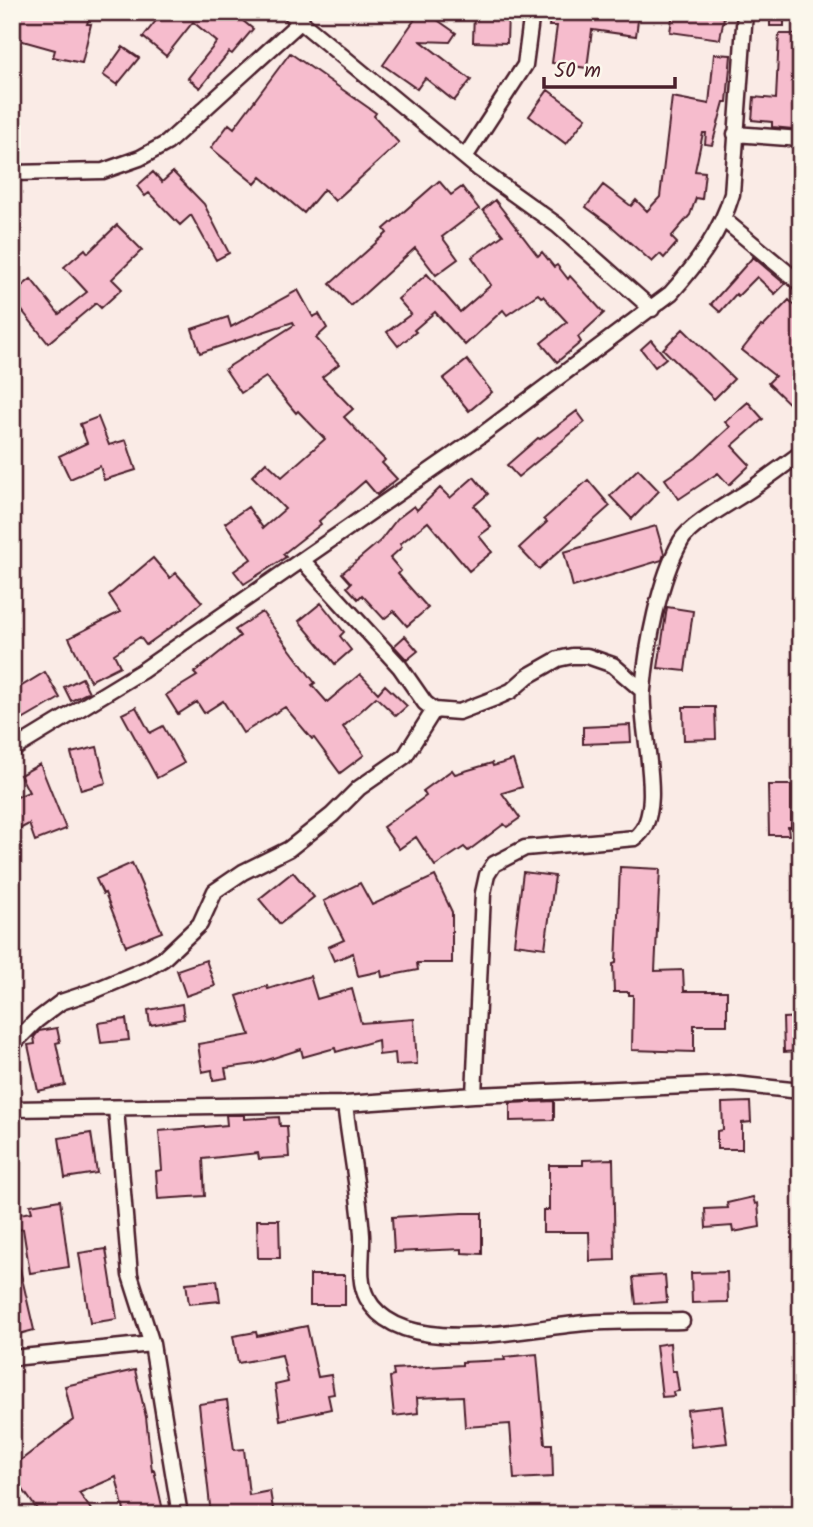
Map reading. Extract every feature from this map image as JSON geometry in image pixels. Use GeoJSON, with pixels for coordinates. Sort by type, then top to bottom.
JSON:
{"type":"FeatureCollection","features":[{"type":"Feature","properties":{"kind":"street"},"geometry":{"type":"LineString","coordinates":[[465,157],[525,65],[532,12]]}},
{"type":"Feature","properties":{"kind":"street"},"geometry":{"type":"LineString","coordinates":[[12,750],[142,671],[476,439],[671,293],[691,270],[723,219],[732,194],[745,12]]}},
{"type":"Feature","properties":{"kind":"street"},"geometry":{"type":"LineString","coordinates":[[12,173],[103,171],[139,158],[167,143],[297,15],[493,180],[557,225],[652,309]]}},
{"type":"Feature","properties":{"kind":"street"},"geometry":{"type":"LineString","coordinates":[[735,134],[801,139]]}},
{"type":"Feature","properties":{"kind":"street"},"geometry":{"type":"LineString","coordinates":[[723,219],[801,284]]}},
{"type":"Feature","properties":{"kind":"street"},"geometry":{"type":"LineString","coordinates":[[474,1095],[483,893],[487,875],[494,864],[525,848],[635,838],[643,832],[650,819],[651,792],[643,691],[660,591],[682,538],[801,453]]}},
{"type":"Feature","properties":{"kind":"street"},"geometry":{"type":"LineString","coordinates":[[302,560],[400,667],[425,703],[434,710],[459,712],[493,699],[511,691],[528,676],[558,659],[572,656],[587,656],[613,665],[643,691]]}},
{"type":"Feature","properties":{"kind":"street"},"geometry":{"type":"LineString","coordinates":[[12,1045],[36,1021],[61,1002],[135,974],[163,959],[200,924],[215,891],[235,876],[289,849],[332,815],[359,788],[405,756],[434,710]]}},
{"type":"Feature","properties":{"kind":"street"},"geometry":{"type":"LineString","coordinates":[[12,1109],[345,1104],[474,1095],[734,1084],[801,1091]]}},
{"type":"Feature","properties":{"kind":"street"},"geometry":{"type":"LineString","coordinates":[[345,1104],[362,1235],[362,1281],[367,1298],[381,1316],[409,1331],[451,1336],[580,1323],[682,1321]]}},
{"type":"Feature","properties":{"kind":"street"},"geometry":{"type":"LineString","coordinates":[[116,1109],[130,1275],[152,1345],[180,1515]]}},
{"type":"Feature","properties":{"kind":"street"},"geometry":{"type":"LineString","coordinates":[[12,1358],[152,1345]]}},
{"type":"Feature","properties":{"kind":"building"},"geometry":{"type":"Polygon","coordinates":[[[12,12],[91,12],[82,63],[53,57],[55,50],[12,38],[12,12]]]}},
{"type":"Feature","properties":{"kind":"building"},"geometry":{"type":"Polygon","coordinates":[[[163,12],[232,12],[253,29],[232,54],[229,52],[200,88],[188,78],[217,42],[193,22],[166,56],[143,37],[163,12]]]}},
{"type":"Feature","properties":{"kind":"building"},"geometry":{"type":"Polygon","coordinates":[[[420,12],[426,12],[456,33],[450,42],[421,41],[471,80],[454,101],[425,78],[417,89],[383,65],[420,12]]]}},
{"type":"Feature","properties":{"kind":"building"},"geometry":{"type":"Polygon","coordinates":[[[474,12],[508,13],[507,43],[473,42],[474,12]]]}},
{"type":"Feature","properties":{"kind":"building"},"geometry":{"type":"Polygon","coordinates":[[[551,12],[639,12],[636,36],[592,30],[587,68],[552,63],[557,26],[549,26],[551,12]]]}},
{"type":"Feature","properties":{"kind":"building"},"geometry":{"type":"Polygon","coordinates":[[[673,12],[719,12],[718,16],[724,17],[720,39],[670,32],[673,12]]]}},
{"type":"Feature","properties":{"kind":"building"},"geometry":{"type":"Polygon","coordinates":[[[770,12],[784,12],[784,26],[770,26],[770,12]]]}},
{"type":"Feature","properties":{"kind":"building"},"geometry":{"type":"Polygon","coordinates":[[[779,34],[801,34],[801,127],[793,129],[772,127],[772,122],[752,120],[754,97],[776,99],[779,34]]]}},
{"type":"Feature","properties":{"kind":"building"},"geometry":{"type":"Polygon","coordinates":[[[123,47],[139,58],[117,85],[103,75],[123,47]]]}},
{"type":"Feature","properties":{"kind":"building"},"geometry":{"type":"Polygon","coordinates":[[[290,53],[376,113],[374,116],[399,143],[335,201],[324,189],[304,213],[261,177],[255,184],[211,148],[229,124],[234,128],[290,53]]]}},
{"type":"Feature","properties":{"kind":"building"},"geometry":{"type":"Polygon","coordinates":[[[714,54],[731,55],[727,102],[724,102],[712,145],[705,144],[706,133],[703,133],[695,171],[705,172],[702,199],[696,198],[690,215],[671,237],[677,243],[664,258],[660,254],[652,262],[586,207],[603,185],[631,206],[636,200],[647,211],[660,197],[672,97],[709,104],[714,54]]]}},
{"type":"Feature","properties":{"kind":"building"},"geometry":{"type":"Polygon","coordinates":[[[548,90],[586,118],[566,144],[529,116],[548,90]]]}},
{"type":"Feature","properties":{"kind":"building"},"geometry":{"type":"Polygon","coordinates":[[[153,172],[162,182],[173,172],[204,204],[229,253],[216,260],[191,215],[180,225],[149,193],[145,196],[137,186],[153,172]]]}},
{"type":"Feature","properties":{"kind":"building"},"geometry":{"type":"Polygon","coordinates":[[[439,181],[451,195],[462,187],[479,209],[442,237],[458,259],[436,275],[415,248],[351,306],[330,284],[387,233],[384,229],[439,181]]]}},
{"type":"Feature","properties":{"kind":"building"},"geometry":{"type":"Polygon","coordinates":[[[495,200],[538,256],[542,252],[568,279],[570,276],[604,313],[578,337],[581,342],[557,362],[541,343],[567,322],[538,294],[507,315],[503,310],[465,345],[435,312],[398,346],[387,332],[411,314],[398,299],[427,274],[460,312],[491,285],[472,257],[503,235],[483,210],[495,200]]]}},
{"type":"Feature","properties":{"kind":"building"},"geometry":{"type":"Polygon","coordinates":[[[117,225],[142,250],[112,279],[122,289],[101,308],[96,303],[48,343],[12,298],[12,294],[31,279],[59,314],[87,292],[64,267],[85,249],[88,253],[117,225]]]}},
{"type":"Feature","properties":{"kind":"building"},"geometry":{"type":"Polygon","coordinates":[[[753,257],[785,284],[775,294],[757,277],[720,312],[711,304],[753,257]]]}},
{"type":"Feature","properties":{"kind":"building"},"geometry":{"type":"Polygon","coordinates":[[[298,290],[313,317],[319,314],[327,328],[316,338],[339,364],[322,377],[353,409],[344,417],[385,460],[382,463],[397,479],[377,495],[365,481],[319,521],[321,524],[283,554],[286,557],[244,584],[234,571],[251,559],[225,523],[248,507],[263,528],[285,509],[252,476],[266,462],[282,477],[325,439],[298,411],[296,413],[266,377],[241,393],[225,369],[294,325],[293,322],[200,353],[192,329],[228,317],[231,327],[298,290]]]}},
{"type":"Feature","properties":{"kind":"building"},"geometry":{"type":"Polygon","coordinates":[[[789,300],[801,311],[801,415],[768,383],[775,376],[742,350],[761,326],[789,300]]]}},
{"type":"Feature","properties":{"kind":"building"},"geometry":{"type":"Polygon","coordinates":[[[683,329],[734,379],[714,399],[663,349],[683,329]]]}},
{"type":"Feature","properties":{"kind":"building"},"geometry":{"type":"Polygon","coordinates":[[[651,340],[666,358],[655,367],[641,349],[651,340]]]}},
{"type":"Feature","properties":{"kind":"building"},"geometry":{"type":"Polygon","coordinates":[[[467,360],[492,392],[469,411],[443,379],[467,360]]]}},
{"type":"Feature","properties":{"kind":"building"},"geometry":{"type":"Polygon","coordinates":[[[748,402],[763,419],[732,446],[750,465],[729,485],[718,473],[679,499],[665,479],[696,458],[730,427],[725,422],[748,402]]]}},
{"type":"Feature","properties":{"kind":"building"},"geometry":{"type":"Polygon","coordinates":[[[577,411],[585,422],[518,477],[507,465],[538,438],[577,411]]]}},
{"type":"Feature","properties":{"kind":"building"},"geometry":{"type":"Polygon","coordinates":[[[98,417],[109,445],[126,440],[136,470],[104,480],[100,466],[70,479],[59,456],[87,443],[80,424],[98,417]]]}},
{"type":"Feature","properties":{"kind":"building"},"geometry":{"type":"Polygon","coordinates":[[[638,469],[659,491],[632,519],[610,496],[638,469]]]}},
{"type":"Feature","properties":{"kind":"building"},"geometry":{"type":"Polygon","coordinates":[[[474,477],[488,494],[474,506],[491,527],[479,536],[492,552],[469,571],[428,522],[400,544],[402,547],[390,558],[401,571],[398,574],[428,608],[407,626],[394,611],[384,619],[362,595],[358,599],[347,587],[351,583],[342,573],[380,541],[397,519],[414,506],[417,510],[440,488],[450,498],[474,477]]]}},
{"type":"Feature","properties":{"kind":"building"},"geometry":{"type":"Polygon","coordinates":[[[588,480],[610,506],[539,569],[519,548],[547,522],[544,519],[588,480]]]}},
{"type":"Feature","properties":{"kind":"building"},"geometry":{"type":"Polygon","coordinates":[[[656,526],[664,554],[662,560],[573,587],[564,552],[656,526]]]}},
{"type":"Feature","properties":{"kind":"building"},"geometry":{"type":"Polygon","coordinates":[[[153,558],[170,578],[176,573],[202,602],[146,645],[140,637],[114,654],[120,666],[90,681],[69,638],[120,612],[109,595],[153,558]]]}},
{"type":"Feature","properties":{"kind":"building"},"geometry":{"type":"Polygon","coordinates":[[[321,603],[344,632],[340,636],[351,650],[335,664],[299,621],[321,603]]]}},
{"type":"Feature","properties":{"kind":"building"},"geometry":{"type":"Polygon","coordinates":[[[667,607],[693,611],[685,671],[658,668],[667,607]]]}},
{"type":"Feature","properties":{"kind":"building"},"geometry":{"type":"Polygon","coordinates":[[[262,612],[315,683],[312,685],[327,702],[360,674],[378,693],[385,685],[407,706],[396,716],[376,697],[343,727],[364,755],[340,773],[314,738],[312,739],[285,707],[243,733],[223,701],[204,713],[197,702],[178,714],[166,695],[197,676],[194,673],[240,636],[235,630],[262,612]]]}},
{"type":"Feature","properties":{"kind":"building"},"geometry":{"type":"Polygon","coordinates":[[[405,636],[418,651],[407,660],[394,646],[405,636]]]}},
{"type":"Feature","properties":{"kind":"building"},"geometry":{"type":"Polygon","coordinates":[[[45,672],[60,698],[12,726],[12,692],[45,672]]]}},
{"type":"Feature","properties":{"kind":"building"},"geometry":{"type":"Polygon","coordinates":[[[82,678],[89,692],[71,701],[64,687],[82,678]]]}},
{"type":"Feature","properties":{"kind":"building"},"geometry":{"type":"Polygon","coordinates":[[[136,707],[150,733],[163,726],[184,763],[157,778],[122,714],[136,707]]]}},
{"type":"Feature","properties":{"kind":"building"},"geometry":{"type":"Polygon","coordinates":[[[683,707],[715,707],[716,739],[684,740],[683,707]]]}},
{"type":"Feature","properties":{"kind":"building"},"geometry":{"type":"Polygon","coordinates":[[[630,725],[631,742],[583,744],[583,727],[630,725]]]}},
{"type":"Feature","properties":{"kind":"building"},"geometry":{"type":"Polygon","coordinates":[[[97,747],[106,783],[81,790],[71,753],[97,747]]]}},
{"type":"Feature","properties":{"kind":"building"},"geometry":{"type":"Polygon","coordinates":[[[513,760],[522,787],[502,793],[520,818],[507,827],[504,824],[468,851],[464,847],[435,866],[416,837],[399,849],[383,827],[426,796],[423,791],[452,770],[455,774],[513,760]]]}},
{"type":"Feature","properties":{"kind":"building"},"geometry":{"type":"Polygon","coordinates":[[[40,764],[66,829],[35,841],[29,824],[12,833],[12,799],[29,792],[20,775],[40,764]]]}},
{"type":"Feature","properties":{"kind":"building"},"geometry":{"type":"Polygon","coordinates":[[[768,785],[791,785],[789,835],[769,835],[768,785]]]}},
{"type":"Feature","properties":{"kind":"building"},"geometry":{"type":"Polygon","coordinates":[[[132,863],[162,932],[126,946],[105,893],[103,894],[96,879],[132,863]]]}},
{"type":"Feature","properties":{"kind":"building"},"geometry":{"type":"Polygon","coordinates":[[[620,867],[660,869],[655,971],[683,970],[684,991],[727,991],[727,1025],[694,1025],[694,1052],[632,1050],[633,995],[629,995],[629,992],[614,992],[613,964],[616,963],[620,867]]]}},
{"type":"Feature","properties":{"kind":"building"},"geometry":{"type":"Polygon","coordinates":[[[293,872],[314,897],[280,924],[259,899],[293,872]]]}},
{"type":"Feature","properties":{"kind":"building"},"geometry":{"type":"Polygon","coordinates":[[[523,872],[555,876],[545,948],[514,944],[523,872]]]}},
{"type":"Feature","properties":{"kind":"building"},"geometry":{"type":"Polygon","coordinates":[[[435,876],[452,912],[452,963],[417,963],[418,970],[382,977],[381,971],[358,976],[353,953],[334,961],[328,947],[344,940],[324,901],[360,883],[372,905],[435,876]]]}},
{"type":"Feature","properties":{"kind":"building"},"geometry":{"type":"Polygon","coordinates":[[[206,960],[215,986],[186,996],[177,970],[206,960]]]}},
{"type":"Feature","properties":{"kind":"building"},"geometry":{"type":"Polygon","coordinates":[[[310,976],[317,999],[352,989],[361,1023],[414,1019],[417,1064],[396,1065],[395,1053],[379,1055],[378,1040],[336,1052],[335,1048],[303,1057],[301,1049],[255,1064],[225,1068],[227,1078],[213,1080],[212,1070],[202,1072],[198,1044],[250,1035],[237,996],[310,976]]]}},
{"type":"Feature","properties":{"kind":"building"},"geometry":{"type":"Polygon","coordinates":[[[182,1004],[184,1019],[150,1025],[148,1010],[182,1004]]]}},
{"type":"Feature","properties":{"kind":"building"},"geometry":{"type":"Polygon","coordinates":[[[801,1017],[801,1051],[784,1052],[783,1018],[801,1017]]]}},
{"type":"Feature","properties":{"kind":"building"},"geometry":{"type":"Polygon","coordinates":[[[126,1019],[129,1040],[101,1043],[98,1023],[126,1019]]]}},
{"type":"Feature","properties":{"kind":"building"},"geometry":{"type":"Polygon","coordinates":[[[57,1028],[60,1042],[56,1043],[65,1085],[38,1091],[28,1045],[35,1044],[34,1037],[39,1031],[57,1028]]]}},
{"type":"Feature","properties":{"kind":"building"},"geometry":{"type":"Polygon","coordinates":[[[554,1101],[554,1120],[510,1121],[510,1103],[554,1101]]]}},
{"type":"Feature","properties":{"kind":"building"},"geometry":{"type":"Polygon","coordinates":[[[750,1102],[751,1122],[742,1123],[742,1149],[717,1149],[717,1131],[723,1130],[722,1103],[750,1102]]]}},
{"type":"Feature","properties":{"kind":"building"},"geometry":{"type":"Polygon","coordinates":[[[226,1115],[244,1115],[244,1119],[279,1117],[280,1126],[287,1126],[289,1157],[259,1159],[258,1153],[203,1159],[205,1196],[158,1199],[156,1171],[162,1170],[159,1131],[227,1125],[226,1115]]]}},
{"type":"Feature","properties":{"kind":"building"},"geometry":{"type":"Polygon","coordinates":[[[91,1133],[97,1173],[65,1178],[59,1138],[91,1133]]]}},
{"type":"Feature","properties":{"kind":"building"},"geometry":{"type":"Polygon","coordinates":[[[613,1159],[615,1260],[590,1261],[589,1232],[543,1232],[543,1210],[549,1210],[549,1165],[583,1165],[583,1160],[613,1159]]]}},
{"type":"Feature","properties":{"kind":"building"},"geometry":{"type":"Polygon","coordinates":[[[753,1197],[755,1204],[758,1203],[760,1227],[733,1232],[732,1226],[706,1228],[705,1209],[728,1208],[727,1203],[753,1197]]]}},
{"type":"Feature","properties":{"kind":"building"},"geometry":{"type":"Polygon","coordinates":[[[60,1200],[69,1267],[30,1273],[23,1229],[12,1231],[12,1215],[32,1212],[30,1205],[60,1200]]]}},
{"type":"Feature","properties":{"kind":"building"},"geometry":{"type":"Polygon","coordinates":[[[482,1213],[482,1254],[462,1253],[462,1249],[394,1252],[392,1217],[482,1213]]]}},
{"type":"Feature","properties":{"kind":"building"},"geometry":{"type":"Polygon","coordinates":[[[257,1220],[279,1220],[280,1258],[258,1258],[257,1220]]]}},
{"type":"Feature","properties":{"kind":"building"},"geometry":{"type":"Polygon","coordinates":[[[106,1249],[117,1319],[90,1323],[79,1253],[106,1249]]]}},
{"type":"Feature","properties":{"kind":"building"},"geometry":{"type":"Polygon","coordinates":[[[12,1261],[18,1261],[34,1330],[12,1336],[12,1261]]]}},
{"type":"Feature","properties":{"kind":"building"},"geometry":{"type":"Polygon","coordinates":[[[727,1272],[728,1302],[692,1303],[691,1273],[727,1272]]]}},
{"type":"Feature","properties":{"kind":"building"},"geometry":{"type":"Polygon","coordinates":[[[310,1275],[345,1275],[345,1305],[310,1305],[310,1275]]]}},
{"type":"Feature","properties":{"kind":"building"},"geometry":{"type":"Polygon","coordinates":[[[665,1275],[667,1302],[636,1304],[633,1277],[665,1275]]]}},
{"type":"Feature","properties":{"kind":"building"},"geometry":{"type":"Polygon","coordinates":[[[217,1280],[220,1301],[189,1304],[186,1283],[217,1280]]]}},
{"type":"Feature","properties":{"kind":"building"},"geometry":{"type":"Polygon","coordinates":[[[307,1326],[318,1377],[331,1375],[334,1394],[328,1395],[331,1409],[280,1420],[275,1385],[288,1382],[282,1355],[238,1363],[233,1336],[256,1332],[257,1336],[307,1326]]]}},
{"type":"Feature","properties":{"kind":"building"},"geometry":{"type":"Polygon","coordinates":[[[670,1343],[672,1371],[676,1371],[679,1391],[673,1392],[674,1396],[662,1397],[656,1345],[670,1343]]]}},
{"type":"Feature","properties":{"kind":"building"},"geometry":{"type":"Polygon","coordinates":[[[537,1354],[545,1444],[552,1444],[553,1477],[514,1479],[510,1424],[465,1427],[463,1396],[417,1398],[418,1413],[394,1416],[390,1377],[394,1376],[393,1369],[462,1365],[462,1362],[505,1360],[504,1357],[537,1354]]]}},
{"type":"Feature","properties":{"kind":"building"},"geometry":{"type":"Polygon","coordinates":[[[135,1370],[146,1417],[152,1471],[154,1470],[164,1515],[125,1515],[116,1477],[79,1493],[95,1515],[41,1515],[12,1474],[12,1467],[73,1420],[65,1386],[135,1370]]]}},
{"type":"Feature","properties":{"kind":"building"},"geometry":{"type":"Polygon","coordinates":[[[227,1400],[234,1450],[244,1449],[249,1495],[270,1491],[274,1515],[211,1515],[199,1404],[227,1400]]]}},
{"type":"Feature","properties":{"kind":"building"},"geometry":{"type":"Polygon","coordinates":[[[722,1406],[727,1443],[691,1447],[687,1410],[722,1406]]]}}]}
